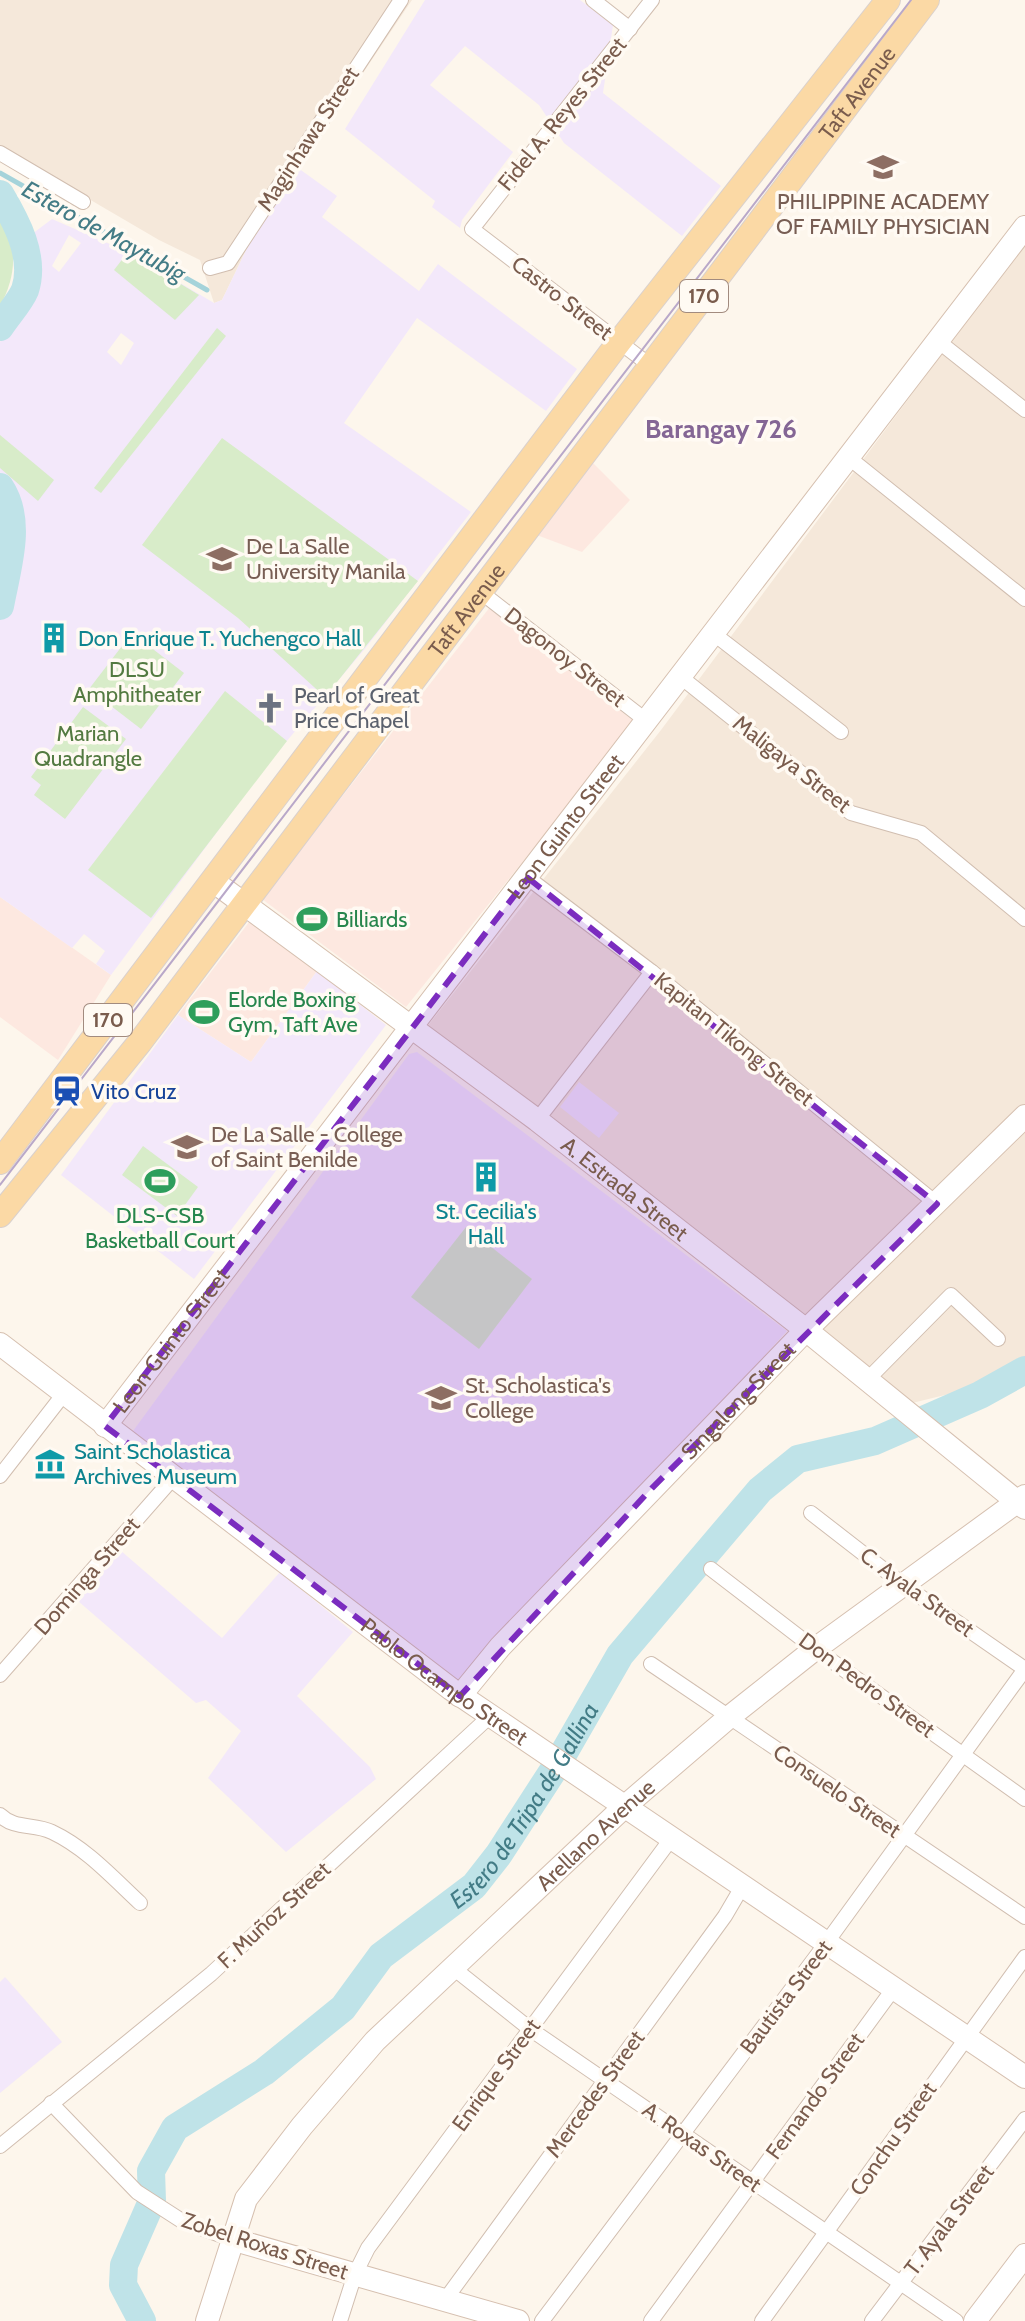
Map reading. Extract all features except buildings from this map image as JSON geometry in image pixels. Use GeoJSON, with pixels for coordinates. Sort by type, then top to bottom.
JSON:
{"type":"FeatureCollection","features":[{"type":"Feature","properties":{"kind":"main road","name":"Taft Avenue"},"geometry":{"type":"LineString","coordinates":[[0,1162],[619,342],[888,0]]}},
{"type":"Feature","properties":{"kind":"main road","name":"Taft Avenue"},"geometry":{"type":"LineString","coordinates":[[0,1215],[140,1042],[927,0]]}},
{"type":"Feature","properties":{"kind":"main road","name":"Leon Guinto Street"},"geometry":{"type":"LineString","coordinates":[[105,1426],[682,678],[1025,227]]}},
{"type":"Feature","properties":{"kind":"main road"},"geometry":{"type":"LineString","coordinates":[[378,664],[411,684]]}},
{"type":"Feature","properties":{"kind":"main road","name":"A. Estrada Street"},"geometry":{"type":"LineString","coordinates":[[213,881],[537,1120],[1022,1502]]}},
{"type":"Feature","properties":{"kind":"main road","name":"Singalong Street"},"geometry":{"type":"LineString","coordinates":[[460,1696],[520,1626],[806,1330],[1025,1116]]}},
{"type":"Feature","properties":{"kind":"main road","name":"Pablo Ocampo Street"},"geometry":{"type":"LineString","coordinates":[[0,1344],[489,1717],[1025,2077]]}},
{"type":"Feature","properties":{"kind":"main road","name":"Arellano Avenue"},"geometry":{"type":"LineString","coordinates":[[207,2321],[246,2199],[302,2126],[375,2041],[624,1807],[728,1718],[815,1649],[1022,1502]]}},
{"type":"Feature","properties":{"kind":"main road","name":"Zobel Roxas Street"},"geometry":{"type":"LineString","coordinates":[[231,2239],[518,2321]]}},
{"type":"Feature","properties":{"kind":"main road"},"geometry":{"type":"LineString","coordinates":[[975,2321],[1025,2255]]}},
{"type":"Feature","properties":{"kind":"street","name":"Maginhawa Street"},"geometry":{"type":"LineString","coordinates":[[210,268],[228,263],[401,0]]}},
{"type":"Feature","properties":{"kind":"street"},"geometry":{"type":"LineString","coordinates":[[593,0],[630,29]]}},
{"type":"Feature","properties":{"kind":"street","name":"Fidel A. Reyes Street"},"geometry":{"type":"LineString","coordinates":[[472,229],[652,0]]}},
{"type":"Feature","properties":{"kind":"street"},"geometry":{"type":"LineString","coordinates":[[0,153],[83,202]]}},
{"type":"Feature","properties":{"kind":"street","name":"Castro Street"},"geometry":{"type":"LineString","coordinates":[[472,229],[652,367]]}},
{"type":"Feature","properties":{"kind":"street"},"geometry":{"type":"LineString","coordinates":[[938,341],[1025,410]]}},
{"type":"Feature","properties":{"kind":"street"},"geometry":{"type":"LineString","coordinates":[[848,457],[1025,599]]}},
{"type":"Feature","properties":{"kind":"street","name":"Dagonoy Street"},"geometry":{"type":"LineString","coordinates":[[482,593],[648,722]]}},
{"type":"Feature","properties":{"kind":"street"},"geometry":{"type":"LineString","coordinates":[[714,634],[841,732]]}},
{"type":"Feature","properties":{"kind":"street","name":"Maligaya Street"},"geometry":{"type":"LineString","coordinates":[[682,678],[851,813],[921,833],[1025,919]]}},
{"type":"Feature","properties":{"kind":"street","name":"Kapitan Tikong Street"},"geometry":{"type":"LineString","coordinates":[[528,878],[652,972],[937,1204]]}},
{"type":"Feature","properties":{"kind":"street"},"geometry":{"type":"LineString","coordinates":[[537,1120],[652,972]]}},
{"type":"Feature","properties":{"kind":"street"},"geometry":{"type":"LineString","coordinates":[[867,1380],[951,1295],[998,1339]]}},
{"type":"Feature","properties":{"kind":"street"},"geometry":{"type":"LineString","coordinates":[[0,1476],[63,1395]]}},
{"type":"Feature","properties":{"kind":"street","name":"Dominga Street"},"geometry":{"type":"LineString","coordinates":[[0,1675],[174,1477]]}},
{"type":"Feature","properties":{"kind":"street","name":"C. Ayala Street"},"geometry":{"type":"LineString","coordinates":[[811,1513],[905,1586],[1025,1669]]}},
{"type":"Feature","properties":{"kind":"street","name":"Don Pedro Street"},"geometry":{"type":"LineString","coordinates":[[711,1569],[815,1649],[1025,1799]]}},
{"type":"Feature","properties":{"kind":"street","name":"Consuelo Street"},"geometry":{"type":"LineString","coordinates":[[651,1664],[1025,1917]]}},
{"type":"Feature","properties":{"kind":"street","name":"Bautista Street"},"geometry":{"type":"LineString","coordinates":[[542,2321],[827,1942],[1025,1669]]}},
{"type":"Feature","properties":{"kind":"street","name":"F. Muñoz Street"},"geometry":{"type":"LineString","coordinates":[[0,2146],[211,1974],[489,1717]]}},
{"type":"Feature","properties":{"kind":"street"},"geometry":{"type":"LineString","coordinates":[[0,1815],[9,1824],[50,1830],[90,1857],[140,1903]]}},
{"type":"Feature","properties":{"kind":"street","name":"Enrique Street"},"geometry":{"type":"LineString","coordinates":[[340,2321],[355,2274],[368,2248],[671,1839]]}},
{"type":"Feature","properties":{"kind":"street","name":"Mercedes Street"},"geometry":{"type":"LineString","coordinates":[[445,2300],[725,1916],[742,1887]]}},
{"type":"Feature","properties":{"kind":"street","name":"Conchu Street"},"geometry":{"type":"LineString","coordinates":[[762,2321],[1025,1957]]}},
{"type":"Feature","properties":{"kind":"street","name":"A. Roxas Street"},"geometry":{"type":"LineString","coordinates":[[452,1967],[530,2029],[956,2321]]}},
{"type":"Feature","properties":{"kind":"street","name":"Fernando Street"},"geometry":{"type":"LineString","coordinates":[[651,2321],[894,1988]]}},
{"type":"Feature","properties":{"kind":"street","name":"Zobel Roxas Street"},"geometry":{"type":"LineString","coordinates":[[51,2103],[137,2192],[182,2221],[231,2239]]}},
{"type":"Feature","properties":{"kind":"street","name":"T. Ayala Street"},"geometry":{"type":"LineString","coordinates":[[872,2321],[1025,2119]]}},
{"type":"Feature","properties":{"kind":"highlighted area"},"geometry":{"type":"Polygon","coordinates":[[[528,878],[937,1204],[652,1488],[460,1696],[105,1426],[528,878]]]}},
{"type":"Feature","properties":{"kind":"shaded area"},"geometry":{"type":"Polygon","coordinates":[[[0,0],[412,0],[252,238],[222,300],[214,303],[200,260],[159,240],[0,147],[0,0]]]}},
{"type":"Feature","properties":{"kind":"shaded area"},"geometry":{"type":"Polygon","coordinates":[[[425,0],[580,0],[613,25],[603,93],[721,186],[682,236],[564,143],[539,105],[465,46],[430,85],[513,152],[462,220],[460,228],[432,207],[435,201],[345,129],[425,0]]]}},
{"type":"Feature","properties":{"kind":"shaded area","name":"De La Salle University Manila"},"geometry":{"type":"Polygon","coordinates":[[[298,168],[337,196],[322,217],[419,291],[438,264],[577,369],[546,411],[417,318],[344,423],[471,512],[364,650],[269,762],[111,975],[96,964],[105,951],[84,934],[72,948],[0,897],[0,616],[4,609],[16,507],[11,488],[0,477],[0,342],[28,300],[28,237],[52,219],[128,252],[214,303],[222,300],[252,238],[298,168]],[[69,235],[52,266],[59,272],[81,243],[69,235]],[[121,333],[107,352],[121,365],[134,343],[121,333]]]}},
{"type":"Feature","properties":{"kind":"shaded area"},"geometry":{"type":"Polygon","coordinates":[[[1025,243],[1025,1361],[978,1387],[912,1403],[426,1028],[661,730],[1025,243]]]}},
{"type":"Feature","properties":{"kind":"shaded area"},"geometry":{"type":"Polygon","coordinates":[[[590,460],[630,500],[582,552],[534,534],[590,460]]]}},
{"type":"Feature","properties":{"kind":"shaded area"},"geometry":{"type":"Polygon","coordinates":[[[490,607],[635,722],[406,1007],[262,899],[490,607]]]}},
{"type":"Feature","properties":{"kind":"shaded area"},"geometry":{"type":"Polygon","coordinates":[[[0,897],[111,975],[58,1060],[0,1017],[0,897]]]}},
{"type":"Feature","properties":{"kind":"shaded area"},"geometry":{"type":"Polygon","coordinates":[[[250,921],[317,971],[251,1062],[178,1015],[250,921]]]}},
{"type":"Feature","properties":{"kind":"shaded area","name":"De La Salle - College of Saint Benilde"},"geometry":{"type":"Polygon","coordinates":[[[317,971],[386,1025],[194,1279],[61,1175],[178,1015],[251,1062],[317,971]]]}},
{"type":"Feature","properties":{"kind":"shaded area","name":"St. Scholastica's College"},"geometry":{"type":"Polygon","coordinates":[[[417,1052],[787,1331],[647,1484],[458,1681],[133,1431],[409,1054],[417,1052]]]}},
{"type":"Feature","properties":{"kind":"shaded area"},"geometry":{"type":"Polygon","coordinates":[[[579,1082],[619,1113],[599,1138],[560,1107],[579,1082]]]}},
{"type":"Feature","properties":{"kind":"shaded area"},"geometry":{"type":"Polygon","coordinates":[[[120,1550],[222,1638],[280,1572],[353,1632],[297,1696],[370,1767],[376,1779],[286,1852],[208,1778],[241,1731],[206,1700],[196,1703],[78,1601],[120,1550]]]}},
{"type":"Feature","properties":{"kind":"shaded area"},"geometry":{"type":"Polygon","coordinates":[[[5,1977],[62,2042],[0,2093],[0,1982],[5,1977]]]}},
{"type":"Feature","properties":{"kind":"green space"},"geometry":{"type":"Polygon","coordinates":[[[0,215],[10,238],[13,260],[10,283],[0,306],[0,215]]]}},
{"type":"Feature","properties":{"kind":"green space"},"geometry":{"type":"Polygon","coordinates":[[[128,252],[199,295],[175,320],[114,270],[128,252]]]}},
{"type":"Feature","properties":{"kind":"green space"},"geometry":{"type":"Polygon","coordinates":[[[217,328],[226,336],[101,493],[94,488],[217,328]]]}},
{"type":"Feature","properties":{"kind":"green space"},"geometry":{"type":"Polygon","coordinates":[[[0,435],[54,480],[38,501],[0,468],[0,435]]]}},
{"type":"Feature","properties":{"kind":"green space"},"geometry":{"type":"Polygon","coordinates":[[[222,438],[418,581],[325,697],[238,618],[142,545],[222,438]]]}},
{"type":"Feature","properties":{"kind":"green space","name":"DLSU Amphitheater"},"geometry":{"type":"Polygon","coordinates":[[[132,633],[184,673],[141,729],[89,689],[132,633]]]}},
{"type":"Feature","properties":{"kind":"green space"},"geometry":{"type":"Polygon","coordinates":[[[225,691],[287,741],[151,918],[88,870],[225,691]]]}},
{"type":"Feature","properties":{"kind":"green space","name":"Marian Quadrangle"},"geometry":{"type":"Polygon","coordinates":[[[83,707],[126,739],[65,819],[34,795],[41,785],[31,777],[83,707]]]}},
{"type":"Feature","properties":{"kind":"green space","name":"DLS-CSB Basketball Court"},"geometry":{"type":"Polygon","coordinates":[[[143,1146],[198,1187],[177,1216],[122,1175],[143,1146]]]}},
{"type":"Feature","properties":{"kind":"green space"},"geometry":{"type":"Polygon","coordinates":[[[466,1227],[532,1279],[479,1349],[411,1297],[466,1227]]]}},
{"type":"Feature","properties":{"kind":"waterway","name":"Estero de Maytubig"},"geometry":{"type":"LineString","coordinates":[[0,173],[207,290]]}},
{"type":"Feature","properties":{"kind":"waterway"},"geometry":{"type":"LineString","coordinates":[[0,194],[23,240],[28,265],[25,290],[0,327]]}},
{"type":"Feature","properties":{"kind":"waterway"},"geometry":{"type":"LineString","coordinates":[[0,487],[7,500],[12,530],[0,606]]}},
{"type":"Feature","properties":{"kind":"waterway","name":"Estero de Tripa de Gallina"},"geometry":{"type":"LineString","coordinates":[[142,2321],[123,2285],[124,2265],[152,2201],[151,2171],[175,2128],[264,2072],[343,2008],[381,1956],[474,1886],[499,1854],[558,1763],[620,1655],[760,1490],[798,1459],[875,1441],[980,1395],[1025,1370]]}},
{"type":"Feature","properties":{"kind":"tram line"},"geometry":{"type":"LineString","coordinates":[[0,1185],[911,0]]}},
{"type":"Feature","properties":{"kind":"place","name":"PHILIPPINE ACADEMY OF FAMILY PHYSICIAN"},"geometry":{"type":"Point","coordinates":[883,167]}},
{"type":"Feature","properties":{"kind":"place","name":"De La Salle University Manila"},"geometry":{"type":"Point","coordinates":[222,559]}},
{"type":"Feature","properties":{"kind":"place","name":"Don Enrique T. Yuchengco Hall"},"geometry":{"type":"Point","coordinates":[54,638]}},
{"type":"Feature","properties":{"kind":"place","name":"Pearl of Great Price Chapel"},"geometry":{"type":"Point","coordinates":[270,708]}},
{"type":"Feature","properties":{"kind":"place","name":"Billiards"},"geometry":{"type":"Point","coordinates":[312,919]}},
{"type":"Feature","properties":{"kind":"place","name":"Elorde Boxing Gym, Taft Ave"},"geometry":{"type":"Point","coordinates":[204,1012]}},
{"type":"Feature","properties":{"kind":"place","name":"Vito Cruz"},"geometry":{"type":"Point","coordinates":[67,1091]}},
{"type":"Feature","properties":{"kind":"place","name":"De La Salle - College of Saint Benilde"},"geometry":{"type":"Point","coordinates":[187,1147]}},
{"type":"Feature","properties":{"kind":"place","name":"St. Cecilia's Hall"},"geometry":{"type":"Point","coordinates":[486,1177]}},
{"type":"Feature","properties":{"kind":"place","name":"DLS-CSB Basketball Court"},"geometry":{"type":"Point","coordinates":[160,1181]}},
{"type":"Feature","properties":{"kind":"place","name":"St. Scholastica's College"},"geometry":{"type":"Point","coordinates":[441,1398]}},
{"type":"Feature","properties":{"kind":"place","name":"Saint Scholastica Archives Museum"},"geometry":{"type":"Point","coordinates":[50,1464]}},
{"type":"Feature","properties":{"kind":"district","name":"Barangay 726"},"geometry":{"type":"Point","coordinates":[721,429]}}]}
